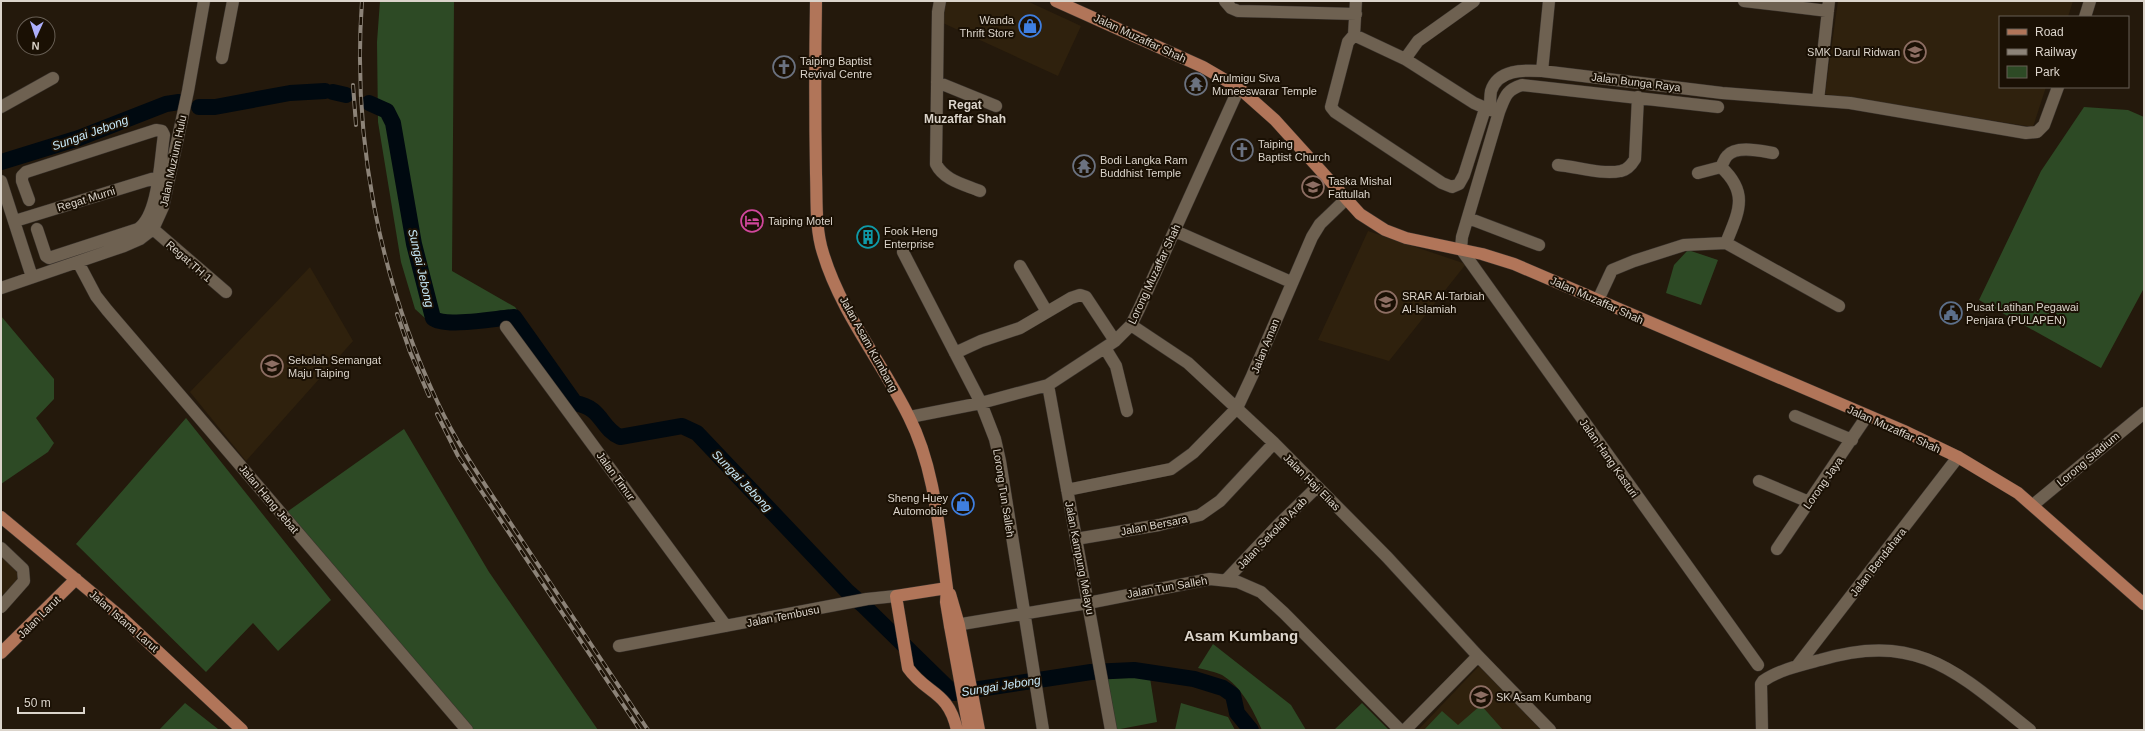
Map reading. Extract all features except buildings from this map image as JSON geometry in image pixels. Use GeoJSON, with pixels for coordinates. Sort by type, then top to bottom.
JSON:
{"type":"FeatureCollection","features":[{"type":"Feature","properties":{"kind":"main road","name":"Jalan Asam Kumbang"},"geometry":{"type":"LineString","coordinates":[[816,1],[816,160],[818,234],[827,264],[852,318],[910,417],[928,471],[947,588],[946,602],[954,625],[969,702],[969,730]]}},
{"type":"Feature","properties":{"kind":"main road","name":"Jalan Muzaffar Shah"},"geometry":{"type":"LineString","coordinates":[[1056,1],[1196,64],[1239,88],[1275,120],[1345,200],[1360,214],[1385,230],[1406,238],[1461,249],[1514,264],[1904,431],[1958,457],[2012,489],[2033,505],[2144,604]]}},
{"type":"Feature","properties":{"kind":"main road","name":"Jalan Istana Larut"},"geometry":{"type":"LineString","coordinates":[[1,517],[121,617],[242,730]]}},
{"type":"Feature","properties":{"kind":"main road","name":"Jalan Larut"},"geometry":{"type":"LineString","coordinates":[[1,653],[76,579]]}},
{"type":"Feature","properties":{"kind":"main road","name":"Jalan Tembusu"},"geometry":{"type":"LineString","coordinates":[[896,596],[947,588]]}},
{"type":"Feature","properties":{"kind":"main road"},"geometry":{"type":"LineString","coordinates":[[896,596],[905,662],[912,674],[944,700],[951,711],[957,730]]}},
{"type":"Feature","properties":{"kind":"main road","name":"Jalan Asam Kumbang"},"geometry":{"type":"LineString","coordinates":[[969,702],[976,713],[979,730]]}},
{"type":"Feature","properties":{"kind":"street","name":"Jalan Muzium Hulu"},"geometry":{"type":"LineString","coordinates":[[153,229],[163,207],[166,194],[204,1]]}},
{"type":"Feature","properties":{"kind":"street"},"geometry":{"type":"LineString","coordinates":[[222,58],[233,1]]}},
{"type":"Feature","properties":{"kind":"street"},"geometry":{"type":"LineString","coordinates":[[940,1],[938,12],[936,164],[940,172],[949,178],[980,191]]}},
{"type":"Feature","properties":{"kind":"street"},"geometry":{"type":"LineString","coordinates":[[1225,1],[1231,8],[1238,11],[1356,14]]}},
{"type":"Feature","properties":{"kind":"street"},"geometry":{"type":"LineString","coordinates":[[1354,36],[1405,58],[1491,110],[1459,184],[1452,187],[1442,183],[1335,112],[1331,107],[1348,42],[1354,36],[1356,1]]}},
{"type":"Feature","properties":{"kind":"street"},"geometry":{"type":"LineString","coordinates":[[1405,58],[1418,41],[1474,1]]}},
{"type":"Feature","properties":{"kind":"street"},"geometry":{"type":"LineString","coordinates":[[1542,71],[1549,1]]}},
{"type":"Feature","properties":{"kind":"street"},"geometry":{"type":"LineString","coordinates":[[1744,1],[1829,6],[1818,100]]}},
{"type":"Feature","properties":{"kind":"street"},"geometry":{"type":"LineString","coordinates":[[2085,16],[2090,1]]}},
{"type":"Feature","properties":{"kind":"street","name":"Jalan Bunga Raya"},"geometry":{"type":"LineString","coordinates":[[1461,249],[1491,110],[1491,92],[1503,76],[1520,70],[1542,71],[1722,93],[1818,100],[1940,117],[2026,133],[2037,132],[2044,125],[2058,88]]}},
{"type":"Feature","properties":{"kind":"street"},"geometry":{"type":"LineString","coordinates":[[1,107],[53,78]]}},
{"type":"Feature","properties":{"kind":"street"},"geometry":{"type":"LineString","coordinates":[[937,82],[996,106]]}},
{"type":"Feature","properties":{"kind":"street","name":"Jalan Bunga Raya"},"geometry":{"type":"LineString","coordinates":[[1491,110],[1512,88],[1522,85],[1718,107]]}},
{"type":"Feature","properties":{"kind":"street","name":"Lorong Muzaffar Shah"},"geometry":{"type":"LineString","coordinates":[[910,417],[980,403],[1048,385],[1115,341],[1131,325],[1239,88]]}},
{"type":"Feature","properties":{"kind":"street"},"geometry":{"type":"LineString","coordinates":[[1558,165],[1606,171],[1622,171],[1631,165],[1635,159],[1638,98]]}},
{"type":"Feature","properties":{"kind":"street"},"geometry":{"type":"LineString","coordinates":[[29,200],[22,181],[22,176],[26,172],[156,130],[162,131],[164,135],[154,201],[143,226],[138,229],[49,258],[46,256],[37,229]]}},
{"type":"Feature","properties":{"kind":"street"},"geometry":{"type":"LineString","coordinates":[[1698,173],[1721,167],[1727,155],[1735,151],[1754,150],[1773,153]]}},
{"type":"Feature","properties":{"kind":"street"},"geometry":{"type":"LineString","coordinates":[[1721,167],[1730,175],[1739,192],[1739,205],[1726,243]]}},
{"type":"Feature","properties":{"kind":"street","name":"Regat Murni"},"geometry":{"type":"LineString","coordinates":[[15,222],[158,177]]}},
{"type":"Feature","properties":{"kind":"street"},"geometry":{"type":"LineString","coordinates":[[1,182],[32,277]]}},
{"type":"Feature","properties":{"kind":"street","name":"Jalan Aman"},"geometry":{"type":"LineString","coordinates":[[1067,490],[1157,473],[1176,467],[1194,453],[1237,408],[1312,237],[1320,224],[1345,200]]}},
{"type":"Feature","properties":{"kind":"street"},"geometry":{"type":"LineString","coordinates":[[1468,218],[1539,244]]}},
{"type":"Feature","properties":{"kind":"street"},"geometry":{"type":"LineString","coordinates":[[1,288],[124,246],[140,239],[153,229]]}},
{"type":"Feature","properties":{"kind":"street","name":"Regat TH 1"},"geometry":{"type":"LineString","coordinates":[[153,229],[226,292]]}},
{"type":"Feature","properties":{"kind":"street"},"geometry":{"type":"LineString","coordinates":[[1174,231],[1291,282]]}},
{"type":"Feature","properties":{"kind":"street"},"geometry":{"type":"LineString","coordinates":[[1598,300],[1612,270],[1634,261],[1684,245],[1726,243],[1839,306]]}},
{"type":"Feature","properties":{"kind":"street","name":"Jalan Hang Kasturi"},"geometry":{"type":"LineString","coordinates":[[1461,249],[1758,666]]}},
{"type":"Feature","properties":{"kind":"street","name":"Lorong Tun Salleh"},"geometry":{"type":"LineString","coordinates":[[903,252],[980,403],[995,439],[1000,461],[1034,685],[1043,730]]}},
{"type":"Feature","properties":{"kind":"street","name":"Jalan Hang Jebat"},"geometry":{"type":"LineString","coordinates":[[78,262],[96,296],[107,310],[467,730]]}},
{"type":"Feature","properties":{"kind":"street"},"geometry":{"type":"LineString","coordinates":[[1020,266],[1047,312]]}},
{"type":"Feature","properties":{"kind":"street"},"geometry":{"type":"LineString","coordinates":[[955,353],[981,341],[1020,328],[1080,295],[1086,297],[1115,341]]}},
{"type":"Feature","properties":{"kind":"street","name":"Jalan Haji Elias"},"geometry":{"type":"LineString","coordinates":[[1131,325],[1188,363],[1274,443],[1387,557],[1478,656],[1550,730]]}},
{"type":"Feature","properties":{"kind":"street","name":"Jalan Timur"},"geometry":{"type":"LineString","coordinates":[[506,327],[726,626]]}},
{"type":"Feature","properties":{"kind":"street"},"geometry":{"type":"LineString","coordinates":[[1105,348],[1116,366],[1127,411]]}},
{"type":"Feature","properties":{"kind":"street","name":"Jalan Kampung Melayu"},"geometry":{"type":"LineString","coordinates":[[1048,385],[1111,730]]}},
{"type":"Feature","properties":{"kind":"street","name":"Lorong Stadium"},"geometry":{"type":"LineString","coordinates":[[2033,505],[2144,413]]}},
{"type":"Feature","properties":{"kind":"street"},"geometry":{"type":"LineString","coordinates":[[1795,416],[1852,440]]}},
{"type":"Feature","properties":{"kind":"street","name":"Lorong Jaya"},"geometry":{"type":"LineString","coordinates":[[1777,549],[1867,416]]}},
{"type":"Feature","properties":{"kind":"street","name":"Jalan Bersara"},"geometry":{"type":"LineString","coordinates":[[1076,539],[1159,525],[1200,515],[1220,501],[1274,443]]}},
{"type":"Feature","properties":{"kind":"street","name":"Jalan Bendahara"},"geometry":{"type":"LineString","coordinates":[[1797,666],[1958,457]]}},
{"type":"Feature","properties":{"kind":"street"},"geometry":{"type":"LineString","coordinates":[[1759,481],[1809,502]]}},
{"type":"Feature","properties":{"kind":"street","name":"Jalan Sekolah Arab"},"geometry":{"type":"LineString","coordinates":[[1227,580],[1278,525],[1317,487]]}},
{"type":"Feature","properties":{"kind":"street"},"geometry":{"type":"LineString","coordinates":[[1,548],[24,569],[24,581],[1,607]]}},
{"type":"Feature","properties":{"kind":"street","name":"Jalan Tun Salleh"},"geometry":{"type":"LineString","coordinates":[[954,625],[1088,603],[1210,579],[1238,582],[1260,592],[1278,607],[1400,730]]}},
{"type":"Feature","properties":{"kind":"street","name":"Jalan Tembusu"},"geometry":{"type":"LineString","coordinates":[[619,646],[867,599],[896,596]]}},
{"type":"Feature","properties":{"kind":"street"},"geometry":{"type":"LineString","coordinates":[[1760,684],[1775,675],[1797,666],[1855,651],[1887,650],[1910,653],[1947,667],[1977,688],[2030,730]]}},
{"type":"Feature","properties":{"kind":"street"},"geometry":{"type":"LineString","coordinates":[[1405,730],[1478,656]]}},
{"type":"Feature","properties":{"kind":"street"},"geometry":{"type":"LineString","coordinates":[[1758,666],[1775,675]]}},
{"type":"Feature","properties":{"kind":"street"},"geometry":{"type":"LineString","coordinates":[[1758,666],[1762,730]]}},
{"type":"Feature","properties":{"kind":"street","name":"Jalan Asam Kumbang"},"geometry":{"type":"LineString","coordinates":[[976,713],[981,720],[984,730]]}},
{"type":"Feature","properties":{"kind":"shaded area"},"geometry":{"type":"Polygon","coordinates":[[[939,1],[1027,1],[1081,26],[1058,76],[932,18],[939,1]]]}},
{"type":"Feature","properties":{"kind":"shaded area","name":"SMK Darul Ridwan"},"geometry":{"type":"Polygon","coordinates":[[[1838,1],[2073,1],[2068,16],[1999,16],[1999,88],[2046,88],[2033,127],[1825,94],[1838,1]]]}},
{"type":"Feature","properties":{"kind":"shaded area","name":"SRAR Al-Tarbiah Al-Islamiah"},"geometry":{"type":"Polygon","coordinates":[[[1368,231],[1466,264],[1389,361],[1318,340],[1368,231]]]}},
{"type":"Feature","properties":{"kind":"shaded area","name":"Sekolah Semangat Maju Taiping"},"geometry":{"type":"Polygon","coordinates":[[[310,267],[353,341],[246,461],[190,392],[310,267]]]}},
{"type":"Feature","properties":{"kind":"shaded area"},"geometry":{"type":"Polygon","coordinates":[[[1,545],[26,569],[24,589],[1,614],[1,545]]]}},
{"type":"Feature","properties":{"kind":"shaded area","name":"SK Asam Kumbang"},"geometry":{"type":"Polygon","coordinates":[[[1481,664],[1543,730],[1418,730],[1481,664]]]}},
{"type":"Feature","properties":{"kind":"green space"},"geometry":{"type":"Polygon","coordinates":[[[380,1],[454,1],[452,271],[515,307],[520,314],[448,320],[426,319],[415,309],[401,262],[378,122],[377,42],[380,1]]]}},
{"type":"Feature","properties":{"kind":"green space"},"geometry":{"type":"Polygon","coordinates":[[[2084,107],[2128,110],[2144,117],[2144,288],[2101,368],[1979,300],[2041,171],[2084,107]]]}},
{"type":"Feature","properties":{"kind":"green space"},"geometry":{"type":"Polygon","coordinates":[[[1688,250],[1718,260],[1701,305],[1666,293],[1674,265],[1688,250]]]}},
{"type":"Feature","properties":{"kind":"green space"},"geometry":{"type":"Polygon","coordinates":[[[1,316],[54,379],[54,399],[36,418],[54,443],[48,452],[1,484],[1,316]]]}},
{"type":"Feature","properties":{"kind":"green space"},"geometry":{"type":"Polygon","coordinates":[[[186,418],[331,600],[278,651],[253,623],[206,672],[76,544],[186,418]]]}},
{"type":"Feature","properties":{"kind":"green space"},"geometry":{"type":"Polygon","coordinates":[[[404,429],[489,572],[598,730],[468,730],[284,514],[404,429]]]}},
{"type":"Feature","properties":{"kind":"green space"},"geometry":{"type":"Polygon","coordinates":[[[1213,644],[1291,705],[1306,730],[1262,730],[1251,707],[1241,692],[1229,680],[1222,675],[1198,668],[1213,644]]]}},
{"type":"Feature","properties":{"kind":"green space"},"geometry":{"type":"Polygon","coordinates":[[[1132,675],[1150,678],[1157,722],[1115,730],[1103,676],[1132,675]]]}},
{"type":"Feature","properties":{"kind":"green space"},"geometry":{"type":"Polygon","coordinates":[[[185,703],[218,729],[159,730],[185,703]]]}},
{"type":"Feature","properties":{"kind":"green space"},"geometry":{"type":"Polygon","coordinates":[[[1181,703],[1228,717],[1235,730],[1175,730],[1181,703]]]}},
{"type":"Feature","properties":{"kind":"green space"},"geometry":{"type":"Polygon","coordinates":[[[1362,703],[1389,730],[1334,730],[1362,703]]]}},
{"type":"Feature","properties":{"kind":"green space"},"geometry":{"type":"Polygon","coordinates":[[[1481,705],[1503,730],[1424,730],[1442,711],[1458,725],[1481,705]]]}},
{"type":"Feature","properties":{"kind":"waterway","name":"Sungai Jebong"},"geometry":{"type":"LineString","coordinates":[[199,107],[215,107],[290,93],[325,91]]}},
{"type":"Feature","properties":{"kind":"waterway","name":"Sungai Jebong"},"geometry":{"type":"LineString","coordinates":[[333,92],[346,95]]}},
{"type":"Feature","properties":{"kind":"waterway","name":"Sungai Jebong"},"geometry":{"type":"LineString","coordinates":[[1,162],[79,138],[166,104],[179,102]]}},
{"type":"Feature","properties":{"kind":"waterway","name":"Sungai Jebong"},"geometry":{"type":"LineString","coordinates":[[369,103],[387,111],[393,123],[414,244],[433,318],[439,321],[448,322],[471,322],[514,317],[575,403],[591,409],[608,429],[620,437],[682,426],[697,433],[847,591],[953,693],[1091,672],[1134,670],[1194,679],[1223,688],[1233,695],[1237,713],[1251,730]]}},
{"type":"Feature","properties":{"kind":"railway"},"geometry":{"type":"LineString","coordinates":[[362,1],[360,52],[361,104],[366,155],[374,206],[385,256],[399,305],[417,354],[446,420],[466,455],[648,730]]}},
{"type":"Feature","properties":{"kind":"railway"},"geometry":{"type":"LineString","coordinates":[[353,85],[356,125]]}},
{"type":"Feature","properties":{"kind":"railway"},"geometry":{"type":"LineString","coordinates":[[397,314],[410,352],[429,396]]}},
{"type":"Feature","properties":{"kind":"railway"},"geometry":{"type":"LineString","coordinates":[[437,414],[458,456],[640,730]]}},
{"type":"Feature","properties":{"kind":"place","name":"Wanda Thrift Store"},"geometry":{"type":"Point","coordinates":[1030,26]}},
{"type":"Feature","properties":{"kind":"place","name":"SMK Darul Ridwan"},"geometry":{"type":"Point","coordinates":[1915,52]}},
{"type":"Feature","properties":{"kind":"place","name":"Taiping Baptist Revival Centre"},"geometry":{"type":"Point","coordinates":[784,67]}},
{"type":"Feature","properties":{"kind":"place","name":"Arulmigu Siva Muneeswarar Temple"},"geometry":{"type":"Point","coordinates":[1196,84]}},
{"type":"Feature","properties":{"kind":"place","name":"Taiping Baptist Church"},"geometry":{"type":"Point","coordinates":[1242,150]}},
{"type":"Feature","properties":{"kind":"place","name":"Bodi Langka Ram Buddhist Temple"},"geometry":{"type":"Point","coordinates":[1084,166]}},
{"type":"Feature","properties":{"kind":"place","name":"Taska Mishal Fattullah"},"geometry":{"type":"Point","coordinates":[1313,187]}},
{"type":"Feature","properties":{"kind":"place","name":"Taiping Motel"},"geometry":{"type":"Point","coordinates":[752,221]}},
{"type":"Feature","properties":{"kind":"place","name":"Fook Heng Enterprise"},"geometry":{"type":"Point","coordinates":[868,237]}},
{"type":"Feature","properties":{"kind":"place","name":"SRAR Al-Tarbiah Al-Islamiah"},"geometry":{"type":"Point","coordinates":[1386,302]}},
{"type":"Feature","properties":{"kind":"place","name":"Pusat Latihan Pegawai Penjara (PULAPEN)"},"geometry":{"type":"Point","coordinates":[1951,313]}},
{"type":"Feature","properties":{"kind":"place","name":"Sekolah Semangat Maju Taiping"},"geometry":{"type":"Point","coordinates":[272,366]}},
{"type":"Feature","properties":{"kind":"place","name":"Sheng Huey Automobile"},"geometry":{"type":"Point","coordinates":[963,504]}},
{"type":"Feature","properties":{"kind":"place","name":"SK Asam Kumbang"},"geometry":{"type":"Point","coordinates":[1481,697]}},
{"type":"Feature","properties":{"kind":"district","name":"Regat Muzaffar Shah"},"geometry":{"type":"Point","coordinates":[965,112]}},
{"type":"Feature","properties":{"kind":"district","name":"Asam Kumbang"},"geometry":{"type":"Point","coordinates":[1241,635]}}]}
